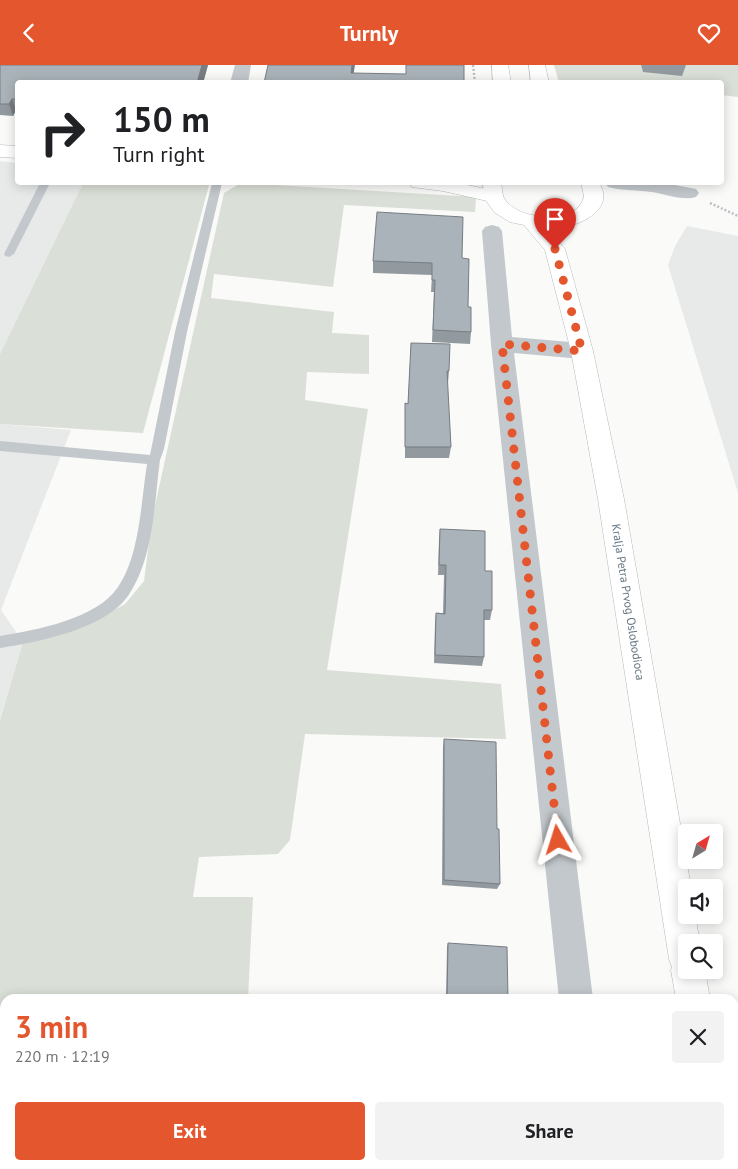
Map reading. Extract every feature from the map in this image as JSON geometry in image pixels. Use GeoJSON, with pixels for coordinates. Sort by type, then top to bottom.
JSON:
{"type":"FeatureCollection","features":[{"type":"Feature","properties":{"kind":"main road"},"geometry":{"type":"LineString","coordinates":[[500,65],[502,80]]}},
{"type":"Feature","properties":{"kind":"main road"},"geometry":{"type":"LineString","coordinates":[[537,65],[540,80]]}},
{"type":"Feature","properties":{"kind":"main road"},"geometry":{"type":"LineString","coordinates":[[0,151],[15,152]]}},
{"type":"Feature","properties":{"kind":"main road"},"geometry":{"type":"LineString","coordinates":[[443,185],[492,189],[507,212],[532,221],[550,223],[567,221],[588,210],[593,203],[592,189]]}},
{"type":"Feature","properties":{"kind":"main road","name":"Kralja Petra Prvog Oslobodioca"},"geometry":{"type":"LineString","coordinates":[[532,221],[555,249],[582,351],[611,499],[682,934]]}},
{"type":"Feature","properties":{"kind":"main road"},"geometry":{"type":"LineString","coordinates":[[555,249],[567,221]]}},
{"type":"Feature","properties":{"kind":"main road"},"geometry":{"type":"LineString","coordinates":[[690,979],[692,994]]}},
{"type":"Feature","properties":{"kind":"street"},"geometry":{"type":"LineString","coordinates":[[240,80],[243,65]]}},
{"type":"Feature","properties":{"kind":"street"},"geometry":{"type":"LineString","coordinates":[[592,189],[617,185]]}},
{"type":"Feature","properties":{"kind":"street"},"geometry":{"type":"LineString","coordinates":[[638,185],[689,193]]}},
{"type":"Feature","properties":{"kind":"street"},"geometry":{"type":"LineString","coordinates":[[492,231],[502,344],[575,994]]}},
{"type":"Feature","properties":{"kind":"street"},"geometry":{"type":"LineString","coordinates":[[502,344],[582,351]]}},
{"type":"Feature","properties":{"kind":"lane"},"geometry":{"type":"LineString","coordinates":[[9,254],[44,185]]}},
{"type":"Feature","properties":{"kind":"lane"},"geometry":{"type":"LineString","coordinates":[[0,642],[19,639],[87,619],[115,601],[123,592],[133,571],[140,548],[154,460],[158,449],[181,332],[218,185]]}},
{"type":"Feature","properties":{"kind":"lane"},"geometry":{"type":"LineString","coordinates":[[0,446],[154,460]]}},
{"type":"Feature","properties":{"kind":"path"},"geometry":{"type":"LineString","coordinates":[[473,65],[475,80]]}},
{"type":"Feature","properties":{"kind":"path"},"geometry":{"type":"LineString","coordinates":[[689,193],[738,216]]}},
{"type":"Feature","properties":{"kind":"shaded area"},"geometry":{"type":"Polygon","coordinates":[[[554,65],[738,65],[738,97],[724,95],[724,80],[558,80],[554,65]]]}},
{"type":"Feature","properties":{"kind":"shaded area"},"geometry":{"type":"Polygon","coordinates":[[[0,161],[15,163],[15,185],[82,185],[0,354],[0,161]]]}},
{"type":"Feature","properties":{"kind":"shaded area"},"geometry":{"type":"Polygon","coordinates":[[[82,185],[209,185],[143,433],[0,424],[0,354],[82,185]]]}},
{"type":"Feature","properties":{"kind":"shaded area"},"geometry":{"type":"Polygon","coordinates":[[[238,185],[275,185],[476,197],[475,212],[344,205],[333,287],[214,274],[211,298],[334,312],[332,333],[369,335],[369,374],[307,372],[305,400],[368,409],[327,670],[501,684],[506,739],[305,734],[290,840],[278,854],[199,857],[193,897],[253,897],[248,994],[0,994],[0,720],[23,642],[105,615],[125,604],[144,581],[152,519],[224,193],[238,185]]]}},
{"type":"Feature","properties":{"kind":"shaded area"},"geometry":{"type":"Polygon","coordinates":[[[687,226],[738,236],[738,493],[668,265],[675,246],[687,226]]]}},
{"type":"Feature","properties":{"kind":"shaded area"},"geometry":{"type":"Polygon","coordinates":[[[0,424],[71,430],[1,610],[23,642],[0,719],[0,424]]]}},
{"type":"Feature","properties":{"kind":"building"},"geometry":{"type":"Polygon","coordinates":[[[0,65],[202,65],[198,80],[15,80],[15,99],[12,99],[9,104],[0,104],[0,65]]]}},
{"type":"Feature","properties":{"kind":"building"},"geometry":{"type":"Polygon","coordinates":[[[268,65],[352,65],[351,73],[406,74],[406,65],[464,65],[464,80],[265,80],[268,65]]]}},
{"type":"Feature","properties":{"kind":"building"},"geometry":{"type":"Polygon","coordinates":[[[377,212],[463,217],[462,258],[469,259],[468,307],[471,307],[471,332],[433,330],[435,280],[432,280],[432,263],[373,261],[377,212]]]}},
{"type":"Feature","properties":{"kind":"building"},"geometry":{"type":"Polygon","coordinates":[[[411,343],[450,344],[449,371],[447,371],[451,447],[405,447],[405,403],[408,404],[411,343]]]}},
{"type":"Feature","properties":{"kind":"building"},"geometry":{"type":"Polygon","coordinates":[[[440,529],[485,531],[485,571],[492,571],[492,610],[484,610],[484,657],[435,655],[436,613],[445,614],[446,565],[439,565],[440,529]]]}},
{"type":"Feature","properties":{"kind":"building"},"geometry":{"type":"Polygon","coordinates":[[[444,739],[496,742],[500,884],[444,880],[444,739]]]}},
{"type":"Feature","properties":{"kind":"building"},"geometry":{"type":"Polygon","coordinates":[[[448,943],[507,947],[508,994],[447,994],[448,943]]]}},
{"type":"Feature","properties":{"kind":"route"},"geometry":{"type":"LineString","coordinates":[[555,249],[582,351],[502,344],[558,840]]}}]}
